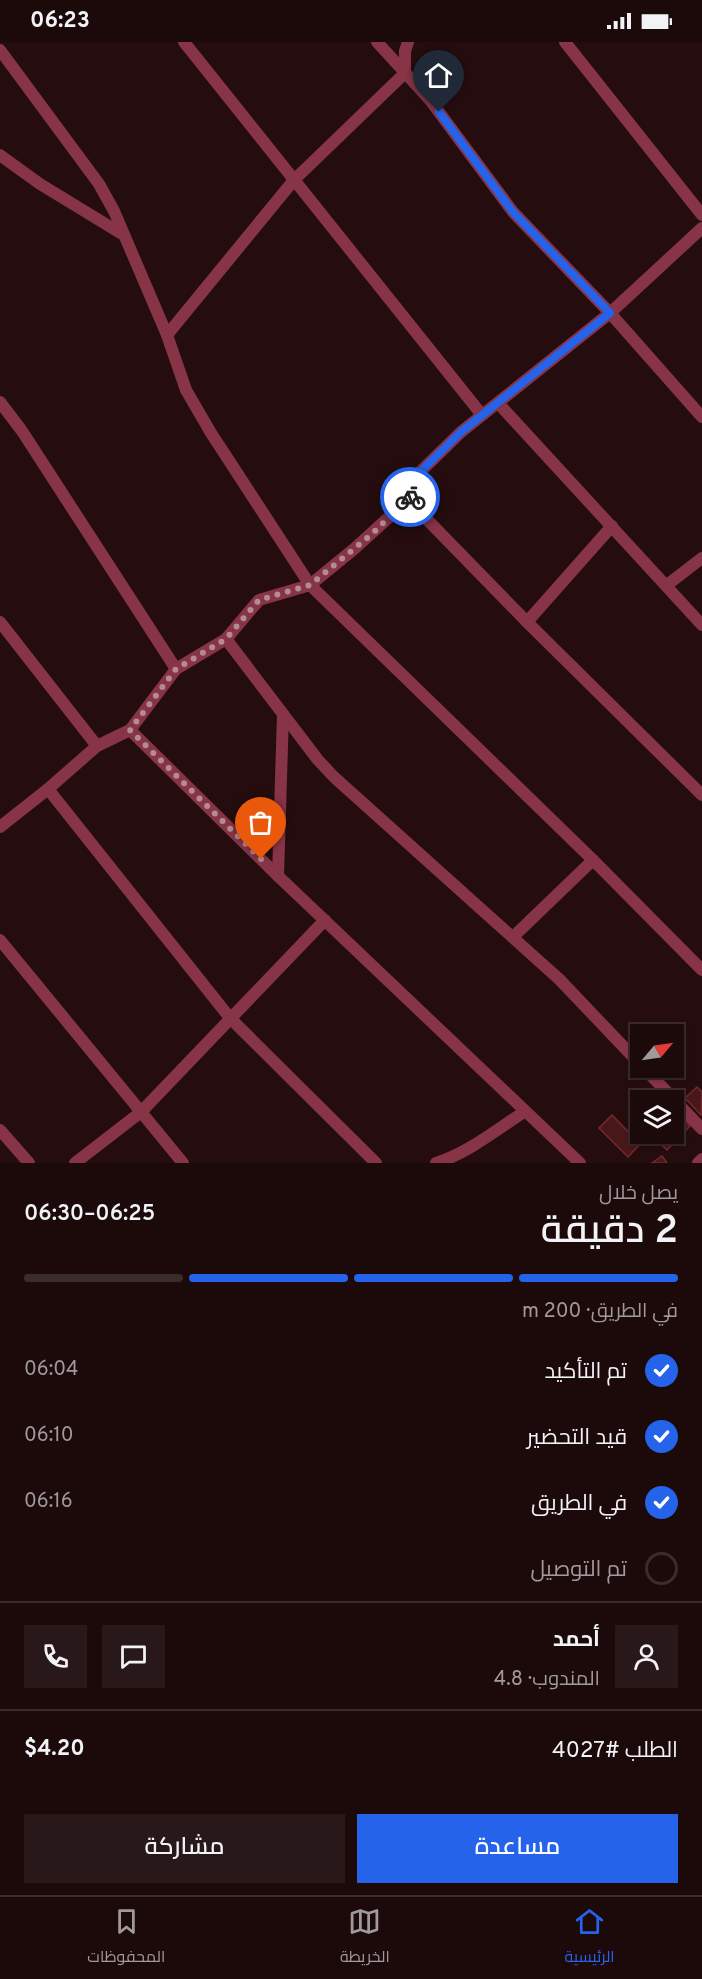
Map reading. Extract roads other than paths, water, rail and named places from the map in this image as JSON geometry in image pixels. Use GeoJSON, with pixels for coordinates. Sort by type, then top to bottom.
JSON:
{"type":"FeatureCollection","features":[{"type":"Feature","properties":{"kind":"street"},"geometry":{"type":"LineString","coordinates":[[184,42],[482,415]]}},
{"type":"Feature","properties":{"kind":"street"},"geometry":{"type":"LineString","coordinates":[[377,42],[449,125],[513,212],[610,313],[702,417]]}},
{"type":"Feature","properties":{"kind":"street"},"geometry":{"type":"LineString","coordinates":[[167,335],[294,180],[405,73],[405,51],[408,42]]}},
{"type":"Feature","properties":{"kind":"street"},"geometry":{"type":"LineString","coordinates":[[565,42],[702,214]]}},
{"type":"Feature","properties":{"kind":"street"},"geometry":{"type":"LineString","coordinates":[[0,50],[99,184],[114,211],[167,335],[186,390],[211,433],[310,585],[594,860],[702,970]]}},
{"type":"Feature","properties":{"kind":"street"},"geometry":{"type":"LineString","coordinates":[[0,155],[40,184],[122,234]]}},
{"type":"Feature","properties":{"kind":"street"},"geometry":{"type":"LineString","coordinates":[[0,827],[97,746],[130,730],[176,669],[226,639],[259,600],[310,585],[354,549],[408,500],[420,472],[461,432],[610,313],[702,228]]}},
{"type":"Feature","properties":{"kind":"street"},"geometry":{"type":"LineString","coordinates":[[0,402],[22,431],[176,669]]}},
{"type":"Feature","properties":{"kind":"street"},"geometry":{"type":"LineString","coordinates":[[498,403],[702,625]]}},
{"type":"Feature","properties":{"kind":"street"},"geometry":{"type":"LineString","coordinates":[[408,500],[527,622],[702,795]]}},
{"type":"Feature","properties":{"kind":"street"},"geometry":{"type":"LineString","coordinates":[[527,622],[612,526]]}},
{"type":"Feature","properties":{"kind":"street"},"geometry":{"type":"LineString","coordinates":[[667,585],[702,558]]}},
{"type":"Feature","properties":{"kind":"street"},"geometry":{"type":"LineString","coordinates":[[0,622],[97,746]]}},
{"type":"Feature","properties":{"kind":"street"},"geometry":{"type":"LineString","coordinates":[[226,639],[318,760],[334,777],[559,978],[630,1054]]}},
{"type":"Feature","properties":{"kind":"street"},"geometry":{"type":"LineString","coordinates":[[278,876],[283,714]]}},
{"type":"Feature","properties":{"kind":"street"},"geometry":{"type":"LineString","coordinates":[[130,730],[278,876],[580,1163]]}},
{"type":"Feature","properties":{"kind":"street"},"geometry":{"type":"LineString","coordinates":[[48,789],[230,1018],[376,1163]]}},
{"type":"Feature","properties":{"kind":"street"},"geometry":{"type":"LineString","coordinates":[[513,937],[594,860]]}},
{"type":"Feature","properties":{"kind":"street"},"geometry":{"type":"LineString","coordinates":[[75,1163],[141,1112],[325,920]]}},
{"type":"Feature","properties":{"kind":"street"},"geometry":{"type":"LineString","coordinates":[[0,940],[183,1163]]}},
{"type":"Feature","properties":{"kind":"street"},"geometry":{"type":"LineString","coordinates":[[654,1078],[702,1129]]}},
{"type":"Feature","properties":{"kind":"street"},"geometry":{"type":"LineString","coordinates":[[436,1163],[450,1159],[524,1112]]}},
{"type":"Feature","properties":{"kind":"street"},"geometry":{"type":"LineString","coordinates":[[0,1130],[29,1163]]}},
{"type":"Feature","properties":{"kind":"street"},"geometry":{"type":"LineString","coordinates":[[698,1163],[702,1159]]}}]}
